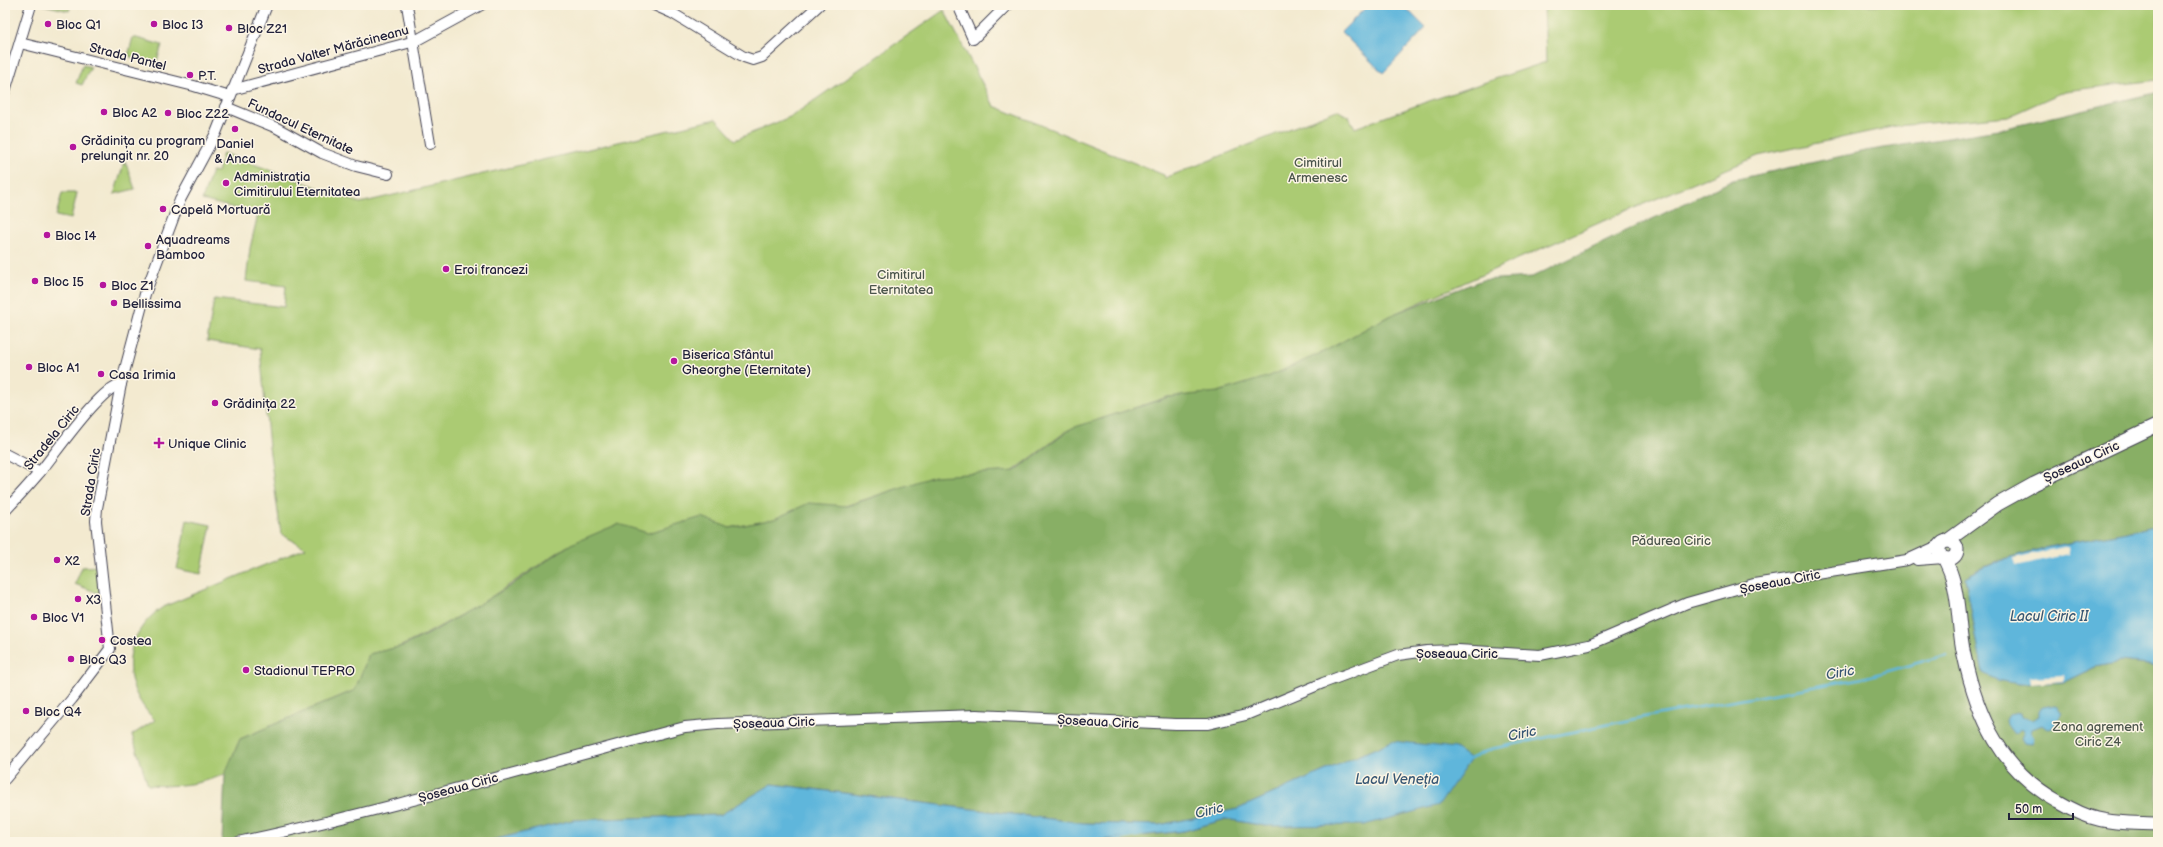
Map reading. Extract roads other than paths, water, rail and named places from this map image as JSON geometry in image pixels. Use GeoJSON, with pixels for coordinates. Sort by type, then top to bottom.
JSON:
{"type":"FeatureCollection","features":[{"type":"Feature","properties":{"kind":"main road","name":"Șoseaua Ciric"},"geometry":{"type":"LineString","coordinates":[[1944,543],[1968,528],[1998,504],[2034,484],[2158,424]]}},
{"type":"Feature","properties":{"kind":"main road"},"geometry":{"type":"LineString","coordinates":[[1944,558],[1953,558],[1968,528]]}},
{"type":"Feature","properties":{"kind":"main road"},"geometry":{"type":"LineString","coordinates":[[1952,577],[1957,552],[1954,544],[1944,543],[1940,551],[1952,577],[1963,653],[1973,694],[1991,735],[2011,765],[2038,791],[2074,811],[2097,819],[2158,824]]}},
{"type":"Feature","properties":{"kind":"street"},"geometry":{"type":"LineString","coordinates":[[5,91],[30,5]]}},
{"type":"Feature","properties":{"kind":"street","name":"Strada Ciric"},"geometry":{"type":"LineString","coordinates":[[5,779],[72,699],[111,646],[96,521],[98,496],[121,384],[145,294],[186,188],[216,133],[267,5]]}},
{"type":"Feature","properties":{"kind":"street"},"geometry":{"type":"LineString","coordinates":[[407,5],[415,41],[430,144]]}},
{"type":"Feature","properties":{"kind":"street","name":"Strada Valter Mărăcineanu"},"geometry":{"type":"LineString","coordinates":[[231,94],[415,41],[480,5]]}},
{"type":"Feature","properties":{"kind":"street"},"geometry":{"type":"LineString","coordinates":[[654,5],[672,13],[744,57],[753,60],[762,57],[819,5]]}},
{"type":"Feature","properties":{"kind":"street"},"geometry":{"type":"LineString","coordinates":[[958,5],[973,39],[1007,5]]}},
{"type":"Feature","properties":{"kind":"street","name":"Strada Pantel"},"geometry":{"type":"LineString","coordinates":[[20,43],[231,94]]}},
{"type":"Feature","properties":{"kind":"street","name":"Fundacul Eternitate"},"geometry":{"type":"LineString","coordinates":[[226,107],[277,128],[328,155],[356,166],[388,174]]}},
{"type":"Feature","properties":{"kind":"street","name":"Stradela Ciric"},"geometry":{"type":"LineString","coordinates":[[5,511],[40,472],[88,411],[111,387],[121,384]]}},
{"type":"Feature","properties":{"kind":"street"},"geometry":{"type":"LineString","coordinates":[[5,454],[40,472]]}},
{"type":"Feature","properties":{"kind":"street","name":"Șoseaua Ciric"},"geometry":{"type":"LineString","coordinates":[[238,842],[283,833],[452,790],[685,727],[718,724],[976,714],[1176,724],[1208,724],[1246,715],[1323,683],[1398,655],[1427,651],[1458,650],[1540,655],[1589,645],[1686,603],[1754,584],[1907,560],[1944,543]]}},
{"type":"Feature","properties":{"kind":"street"},"geometry":{"type":"LineString","coordinates":[[1907,560],[1944,558]]}},
{"type":"Feature","properties":{"kind":"water"},"geometry":{"type":"Polygon","coordinates":[[[1368,5],[1403,5],[1426,28],[1383,73],[1341,32],[1368,5]]]}},
{"type":"Feature","properties":{"kind":"water","name":"Lacul Ciric II"},"geometry":{"type":"Polygon","coordinates":[[[2158,525],[2158,666],[2120,662],[2095,667],[2064,682],[2020,684],[1997,680],[1983,673],[1965,577],[1987,566],[2035,551],[2158,525]]]}},
{"type":"Feature","properties":{"kind":"water"},"geometry":{"type":"Polygon","coordinates":[[[2056,705],[2062,713],[2060,717],[2052,728],[2047,729],[2042,725],[2032,729],[2031,733],[2034,738],[2032,744],[2024,743],[2021,738],[2024,732],[2021,729],[2014,734],[2007,725],[2006,720],[2009,715],[2021,713],[2022,717],[2033,720],[2039,716],[2039,710],[2043,707],[2056,705]]]}},
{"type":"Feature","properties":{"kind":"water","name":"Lacul Veneția"},"geometry":{"type":"Polygon","coordinates":[[[1392,741],[1455,748],[1471,759],[1439,805],[1364,825],[1266,826],[1226,819],[1184,831],[1083,842],[485,842],[573,820],[720,815],[772,784],[1083,823],[1159,825],[1238,809],[1392,741]]]}},
{"type":"Feature","properties":{"kind":"waterway","name":"Ciric"},"geometry":{"type":"LineString","coordinates":[[1468,760],[1491,749],[1644,717],[1863,678],[1946,655]]}},
{"type":"Feature","properties":{"kind":"waterway","name":"Ciric"},"geometry":{"type":"LineString","coordinates":[[1106,842],[1142,835]]}},
{"type":"Feature","properties":{"kind":"place","name":"Bloc Q1"},"geometry":{"type":"Point","coordinates":[48,24]}},
{"type":"Feature","properties":{"kind":"place","name":"Bloc I3"},"geometry":{"type":"Point","coordinates":[154,24]}},
{"type":"Feature","properties":{"kind":"place","name":"Bloc Z21"},"geometry":{"type":"Point","coordinates":[229,28]}},
{"type":"Feature","properties":{"kind":"place","name":"P.T."},"geometry":{"type":"Point","coordinates":[190,75]}},
{"type":"Feature","properties":{"kind":"place","name":"Bloc A2"},"geometry":{"type":"Point","coordinates":[104,112]}},
{"type":"Feature","properties":{"kind":"place","name":"Bloc Z22"},"geometry":{"type":"Point","coordinates":[168,113]}},
{"type":"Feature","properties":{"kind":"place","name":"Daniel & Anca"},"geometry":{"type":"Point","coordinates":[235,129]}},
{"type":"Feature","properties":{"kind":"place","name":"Grădinița cu program prelungit nr. 20"},"geometry":{"type":"Point","coordinates":[73,147]}},
{"type":"Feature","properties":{"kind":"place","name":"Administrația Cimitirului Eternitatea"},"geometry":{"type":"Point","coordinates":[226,183]}},
{"type":"Feature","properties":{"kind":"place","name":"Capelă Mortuară"},"geometry":{"type":"Point","coordinates":[163,209]}},
{"type":"Feature","properties":{"kind":"place","name":"Bloc I4"},"geometry":{"type":"Point","coordinates":[47,235]}},
{"type":"Feature","properties":{"kind":"place","name":"Aquadreams Bamboo"},"geometry":{"type":"Point","coordinates":[148,246]}},
{"type":"Feature","properties":{"kind":"place","name":"Eroi francezi"},"geometry":{"type":"Point","coordinates":[446,269]}},
{"type":"Feature","properties":{"kind":"place","name":"Bloc I5"},"geometry":{"type":"Point","coordinates":[35,281]}},
{"type":"Feature","properties":{"kind":"place","name":"Bloc Z1"},"geometry":{"type":"Point","coordinates":[103,285]}},
{"type":"Feature","properties":{"kind":"place","name":"Bellissima"},"geometry":{"type":"Point","coordinates":[114,303]}},
{"type":"Feature","properties":{"kind":"place","name":"Biserica Sfântul Gheorghe (Eternitate)"},"geometry":{"type":"Point","coordinates":[674,361]}},
{"type":"Feature","properties":{"kind":"place","name":"Bloc A1"},"geometry":{"type":"Point","coordinates":[29,367]}},
{"type":"Feature","properties":{"kind":"place","name":"Casa Irimia"},"geometry":{"type":"Point","coordinates":[101,374]}},
{"type":"Feature","properties":{"kind":"place","name":"Grădinița 22"},"geometry":{"type":"Point","coordinates":[215,403]}},
{"type":"Feature","properties":{"kind":"place","name":"Unique Clinic"},"geometry":{"type":"Point","coordinates":[159,443]}},
{"type":"Feature","properties":{"kind":"place","name":"X2"},"geometry":{"type":"Point","coordinates":[57,560]}},
{"type":"Feature","properties":{"kind":"place","name":"X3"},"geometry":{"type":"Point","coordinates":[78,599]}},
{"type":"Feature","properties":{"kind":"place","name":"Bloc V1"},"geometry":{"type":"Point","coordinates":[34,617]}},
{"type":"Feature","properties":{"kind":"place","name":"Costea"},"geometry":{"type":"Point","coordinates":[102,640]}},
{"type":"Feature","properties":{"kind":"place","name":"Bloc Q3"},"geometry":{"type":"Point","coordinates":[71,659]}},
{"type":"Feature","properties":{"kind":"place","name":"Stadionul TEPRO"},"geometry":{"type":"Point","coordinates":[246,670]}},
{"type":"Feature","properties":{"kind":"place","name":"Bloc Q4"},"geometry":{"type":"Point","coordinates":[26,711]}},
{"type":"Feature","properties":{"kind":"park label","name":"Cimitirul Armenesc"},"geometry":{"type":"Point","coordinates":[1318,170]}},
{"type":"Feature","properties":{"kind":"park label","name":"Cimitirul Eternitatea"},"geometry":{"type":"Point","coordinates":[901,282]}},
{"type":"Feature","properties":{"kind":"park label","name":"Pădurea Ciric"},"geometry":{"type":"Point","coordinates":[1671,540]}},
{"type":"Feature","properties":{"kind":"park label","name":"Zona agrement Ciric Z4"},"geometry":{"type":"Point","coordinates":[2098,734]}}]}
